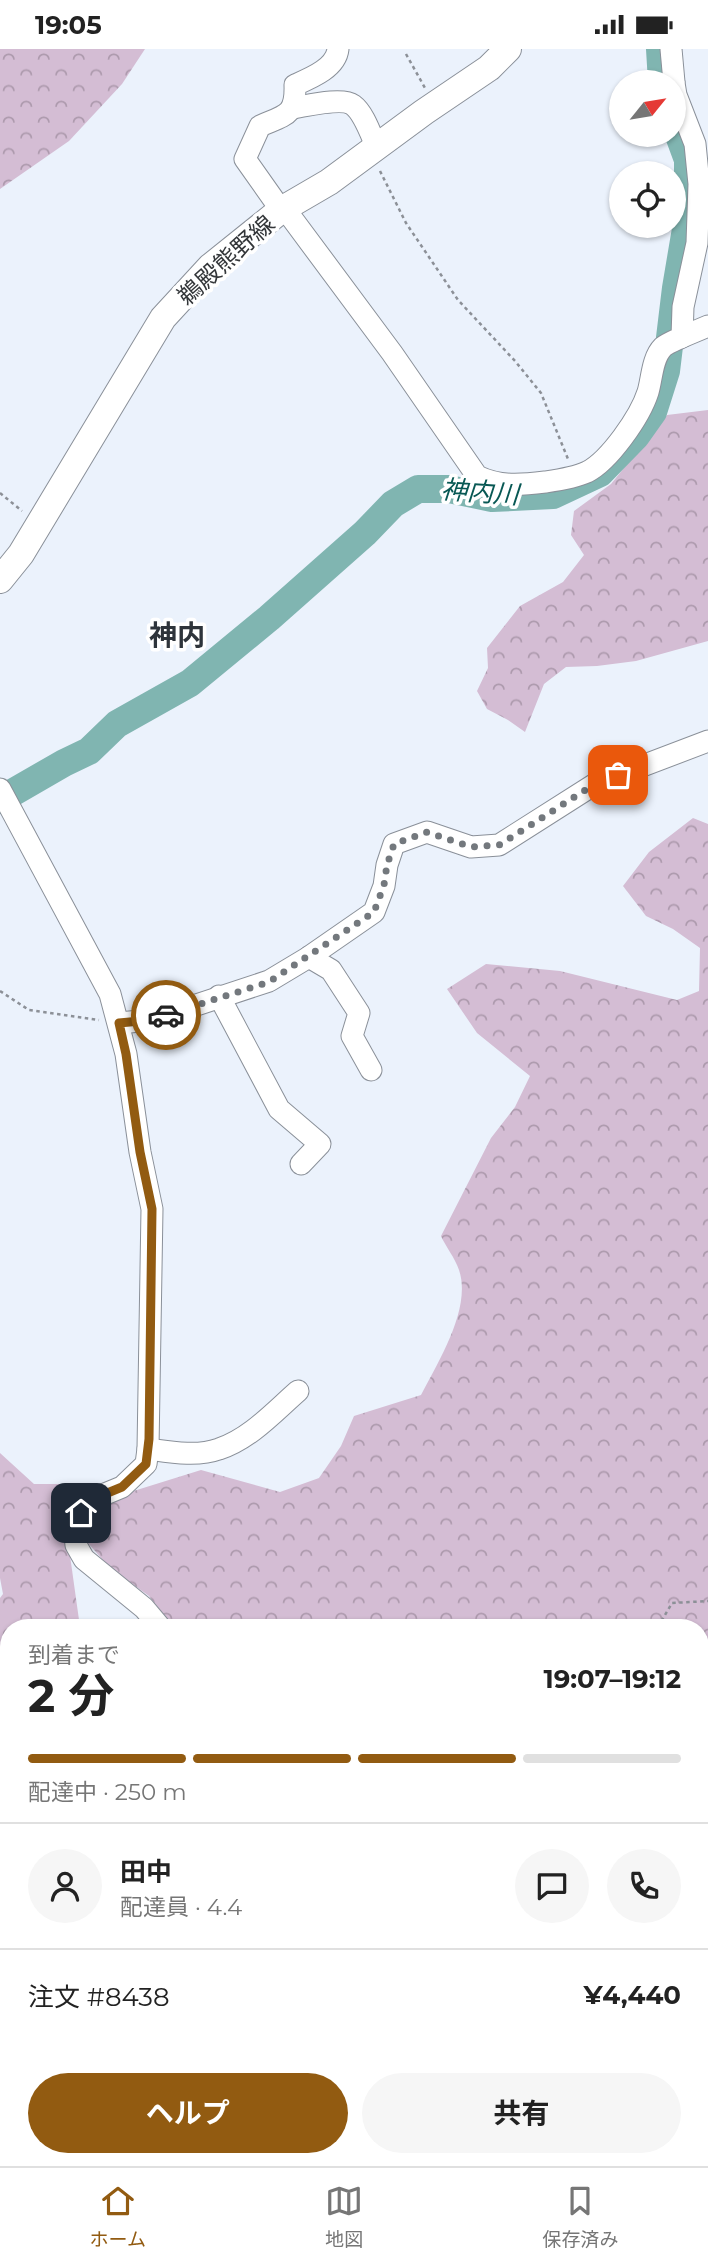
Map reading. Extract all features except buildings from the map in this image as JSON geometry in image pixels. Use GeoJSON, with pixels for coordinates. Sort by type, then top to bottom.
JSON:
{"type":"FeatureCollection","features":[{"type":"Feature","properties":{"kind":"main road","name":"鵜殿熊野線"},"geometry":{"type":"LineString","coordinates":[[0,580],[21,554],[163,318],[210,267],[281,210],[329,182],[489,68],[508,49]]}},
{"type":"Feature","properties":{"kind":"street"},"geometry":{"type":"LineString","coordinates":[[338,49],[337,56],[330,65],[295,85],[296,102],[290,113],[260,126],[245,159],[281,210],[288,213],[323,258],[477,476],[490,482],[513,485],[561,480],[588,472],[632,426],[648,392],[652,369],[662,348],[708,325]]}},
{"type":"Feature","properties":{"kind":"street"},"geometry":{"type":"LineString","coordinates":[[670,49],[673,70]]}},
{"type":"Feature","properties":{"kind":"street"},"geometry":{"type":"LineString","coordinates":[[292,108],[341,101],[352,104],[360,114],[374,150]]}},
{"type":"Feature","properties":{"kind":"street"},"geometry":{"type":"LineString","coordinates":[[682,337],[683,307],[697,243],[699,184],[695,144],[686,121]]}},
{"type":"Feature","properties":{"kind":"street"},"geometry":{"type":"LineString","coordinates":[[119,1023],[151,1020],[269,982],[309,957],[374,912],[394,844],[427,832],[471,847],[499,845],[595,784],[708,741]]}},
{"type":"Feature","properties":{"kind":"street"},"geometry":{"type":"LineString","coordinates":[[0,789],[110,995],[126,1054],[140,1152],[152,1209],[148,1449],[146,1464],[122,1487],[88,1501],[74,1526],[76,1545],[84,1559],[144,1608],[153,1619]]}},
{"type":"Feature","properties":{"kind":"street"},"geometry":{"type":"LineString","coordinates":[[309,957],[331,970],[359,1013],[352,1036],[371,1070]]}},
{"type":"Feature","properties":{"kind":"street"},"geometry":{"type":"LineString","coordinates":[[219,996],[279,1109],[320,1144],[301,1164]]}},
{"type":"Feature","properties":{"kind":"street"},"geometry":{"type":"LineString","coordinates":[[148,1449],[192,1453],[218,1450],[240,1439],[298,1391]]}},
{"type":"Feature","properties":{"kind":"path"},"geometry":{"type":"LineString","coordinates":[[406,54],[436,104]]}},
{"type":"Feature","properties":{"kind":"path"},"geometry":{"type":"LineString","coordinates":[[374,150],[406,223],[458,300],[516,361],[541,393],[575,476]]}},
{"type":"Feature","properties":{"kind":"path"},"geometry":{"type":"LineString","coordinates":[[0,493],[39,524]]}},
{"type":"Feature","properties":{"kind":"path"},"geometry":{"type":"LineString","coordinates":[[0,991],[29,1010],[119,1023]]}},
{"type":"Feature","properties":{"kind":"path"},"geometry":{"type":"LineString","coordinates":[[663,1619],[672,1603],[708,1601]]}},
{"type":"Feature","properties":{"kind":"green space"},"geometry":{"type":"Polygon","coordinates":[[[0,49],[145,49],[122,84],[69,141],[0,189],[0,49]]]}},
{"type":"Feature","properties":{"kind":"green space"},"geometry":{"type":"Polygon","coordinates":[[[708,410],[708,641],[636,661],[566,667],[544,684],[525,732],[487,709],[477,691],[488,668],[487,648],[520,606],[563,582],[584,555],[571,535],[574,511],[611,484],[667,415],[708,410]]]}},
{"type":"Feature","properties":{"kind":"green space"},"geometry":{"type":"Polygon","coordinates":[[[693,818],[708,824],[708,1619],[168,1619],[149,1596],[109,1567],[81,1535],[95,1503],[201,1470],[280,1492],[319,1478],[341,1446],[354,1416],[421,1395],[444,1351],[461,1301],[459,1270],[441,1236],[491,1138],[515,1107],[530,1076],[477,1033],[447,989],[486,964],[560,971],[677,1000],[699,991],[700,948],[673,929],[646,916],[623,886],[649,852],[693,818]]]}},
{"type":"Feature","properties":{"kind":"green space"},"geometry":{"type":"Polygon","coordinates":[[[0,1453],[34,1484],[75,1484],[78,1501],[66,1527],[79,1619],[0,1619],[0,1598],[3,1594],[0,1578],[0,1453]]]}},
{"type":"Feature","properties":{"kind":"waterway","name":"神内川"},"geometry":{"type":"LineString","coordinates":[[660,49],[661,70]]}},
{"type":"Feature","properties":{"kind":"waterway","name":"神内川"},"geometry":{"type":"LineString","coordinates":[[0,800],[89,751],[117,724],[190,683],[269,618],[365,533],[393,504],[418,489],[449,489],[492,498],[553,495],[600,473],[636,436],[653,412],[666,371],[688,217],[688,160],[683,147]]}},
{"type":"Feature","properties":{"kind":"way so far"},"geometry":{"type":"LineString","coordinates":[[166,1015],[269,982],[374,912],[394,844],[427,832],[471,847],[499,845],[595,784],[618,775]]}},
{"type":"Feature","properties":{"kind":"district","name":"神内"},"geometry":{"type":"Point","coordinates":[177,635]}},
{"type":"Feature","properties":{"kind":"route"},"geometry":{"type":"LineString","coordinates":[[81,1513],[88,1501],[122,1487],[146,1464],[149,1439],[152,1209],[119,1023],[151,1020],[166,1015]]}}]}
